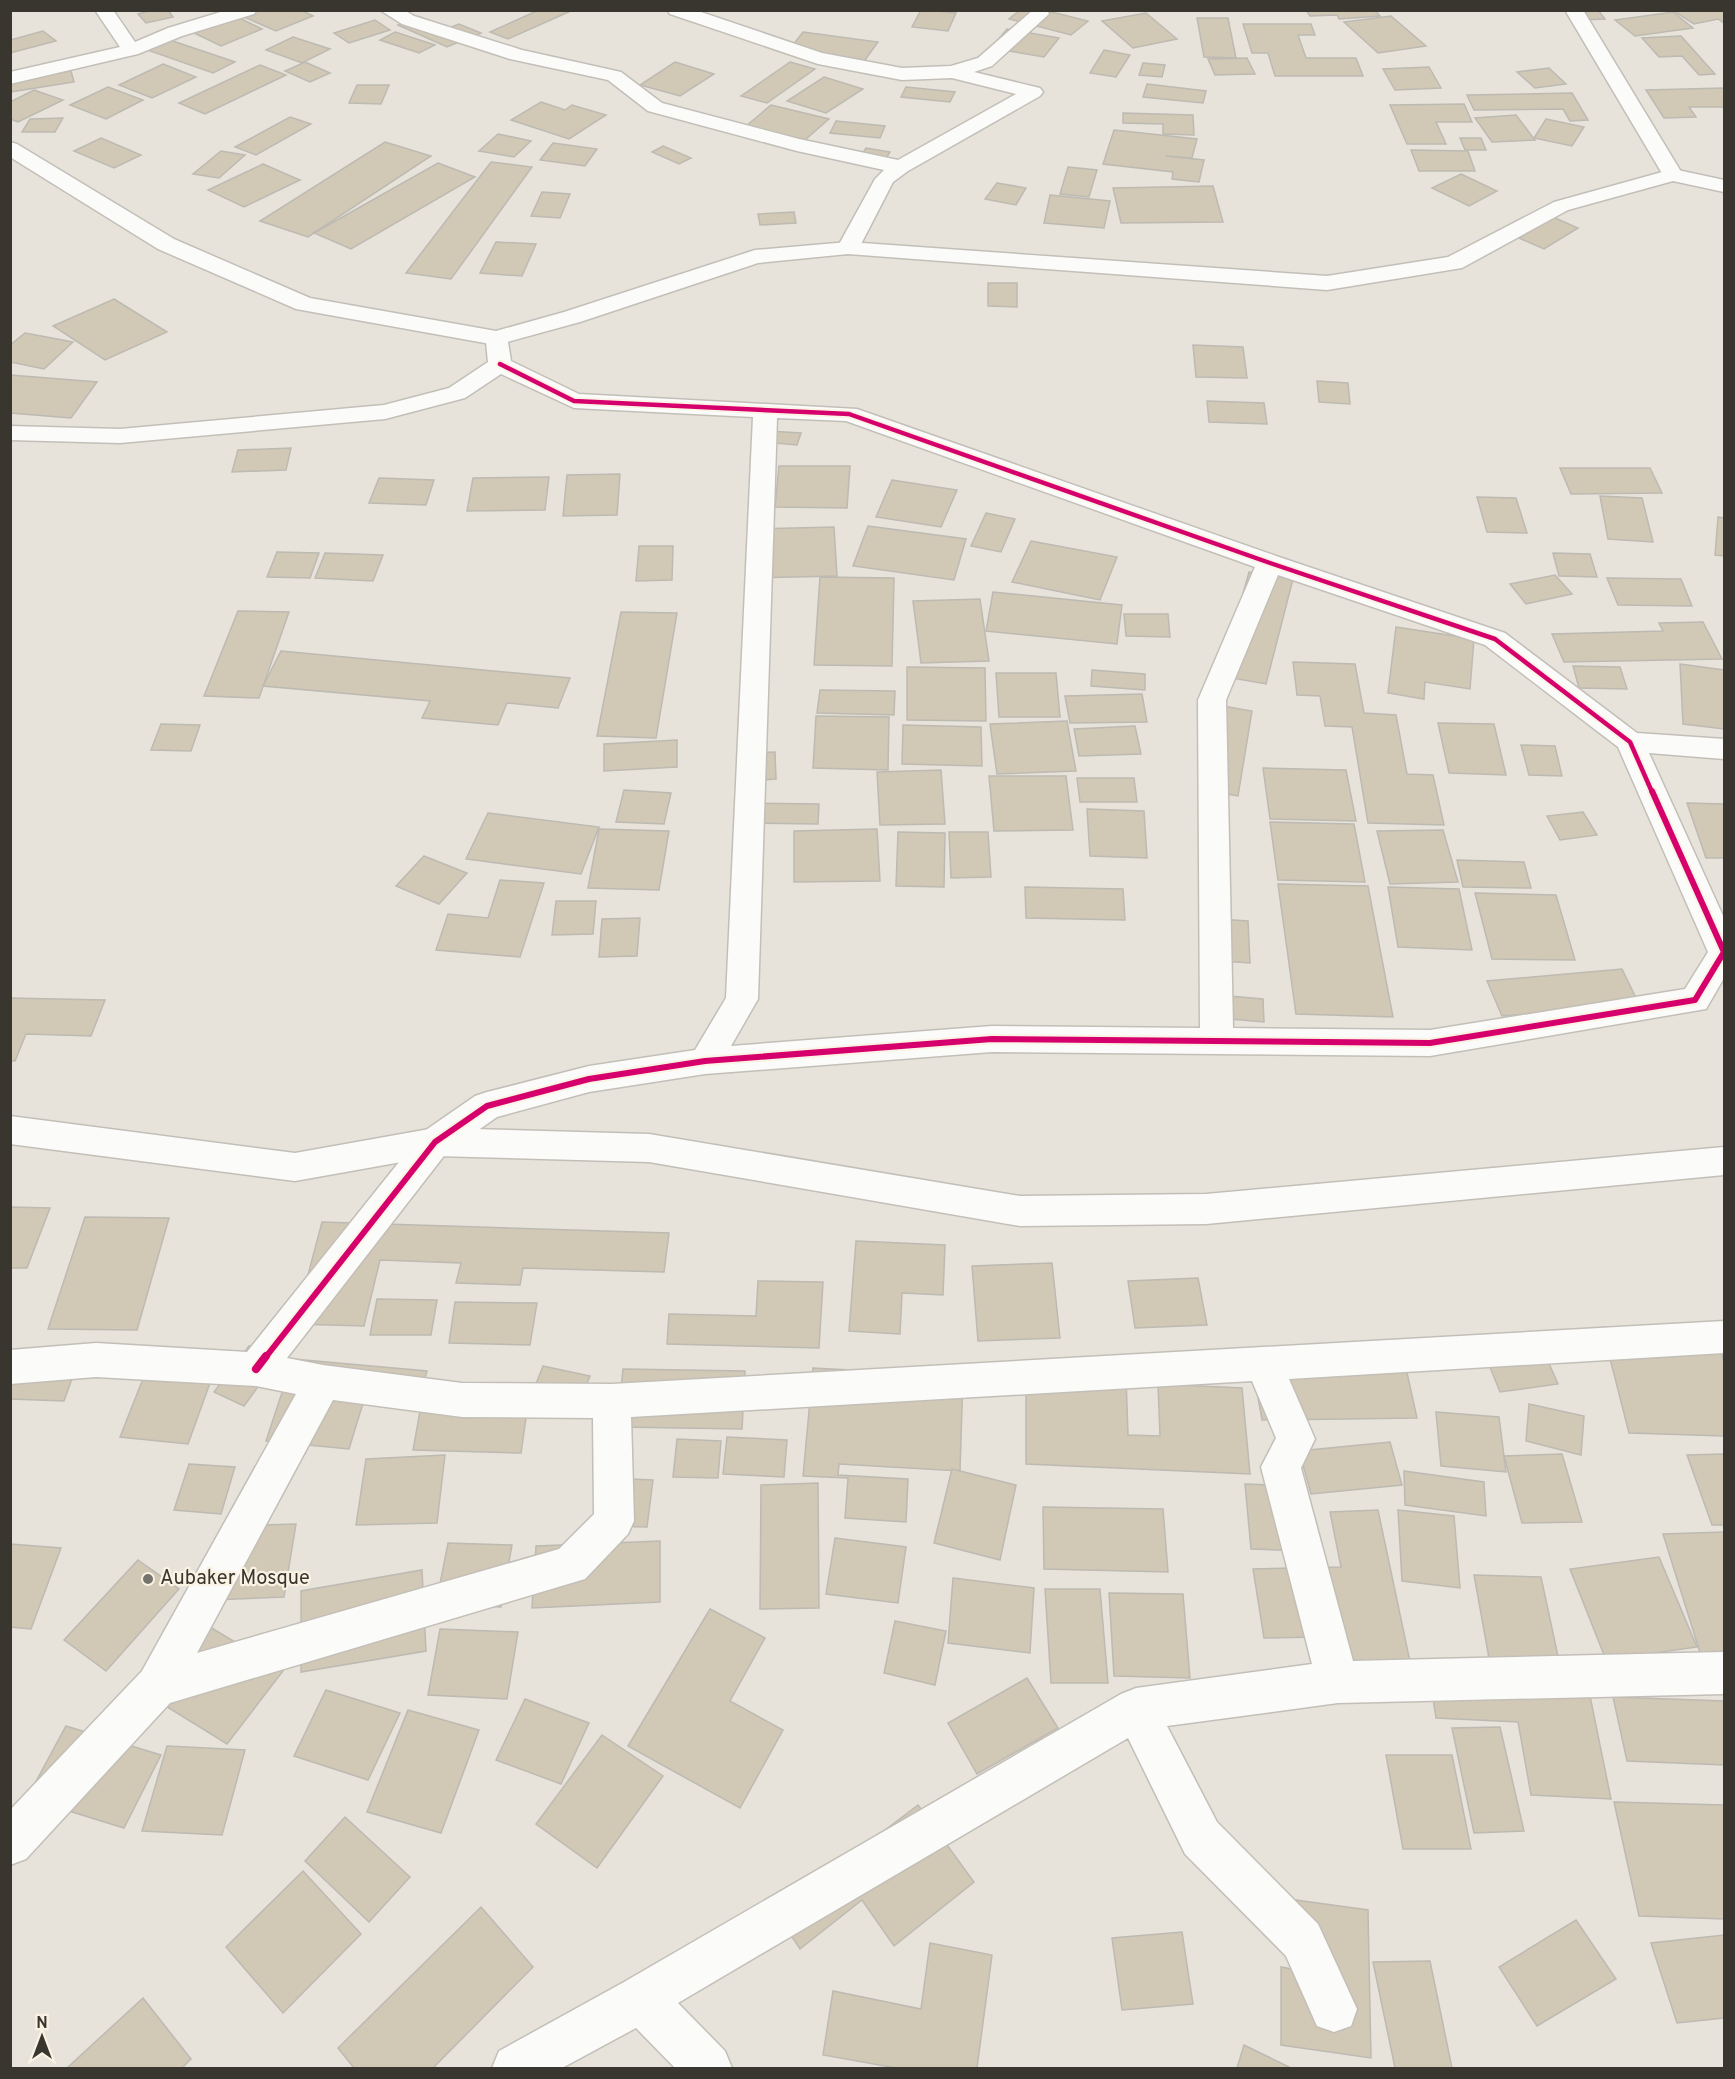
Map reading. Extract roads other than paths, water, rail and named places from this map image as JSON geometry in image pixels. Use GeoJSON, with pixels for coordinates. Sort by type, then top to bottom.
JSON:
{"type":"FeatureCollection","features":[{"type":"Feature","properties":{"kind":"street"},"geometry":{"type":"LineString","coordinates":[[105,10],[131,50]]}},
{"type":"Feature","properties":{"kind":"street"},"geometry":{"type":"LineString","coordinates":[[10,78],[131,50],[175,32],[248,10]]}},
{"type":"Feature","properties":{"kind":"street"},"geometry":{"type":"LineString","coordinates":[[389,10],[408,20],[517,54],[614,76],[655,107],[797,145],[901,167]]}},
{"type":"Feature","properties":{"kind":"street"},"geometry":{"type":"LineString","coordinates":[[676,10],[818,58],[902,74],[952,72],[985,62],[1040,14]]}},
{"type":"Feature","properties":{"kind":"street"},"geometry":{"type":"LineString","coordinates":[[1574,10],[1673,175]]}},
{"type":"Feature","properties":{"kind":"street"},"geometry":{"type":"LineString","coordinates":[[848,248],[885,179],[901,167],[1033,92],[952,72]]}},
{"type":"Feature","properties":{"kind":"street"},"geometry":{"type":"LineString","coordinates":[[10,148],[166,244],[304,304],[498,351],[574,401],[849,414],[1270,563],[1495,639],[1630,742],[1724,952],[1695,1000],[1430,1043],[992,1039],[705,1061],[589,1079],[487,1106],[435,1142],[256,1369]]}},
{"type":"Feature","properties":{"kind":"street"},"geometry":{"type":"LineString","coordinates":[[10,433],[120,436],[385,411],[457,393],[498,351],[572,317],[755,257],[848,248],[1327,283],[1454,263],[1561,207],[1673,175],[1725,186]]}},
{"type":"Feature","properties":{"kind":"street"},"geometry":{"type":"LineString","coordinates":[[705,1061],[742,999],[765,411]]}},
{"type":"Feature","properties":{"kind":"street"},"geometry":{"type":"LineString","coordinates":[[1217,1040],[1212,700],[1270,563]]}},
{"type":"Feature","properties":{"kind":"street"},"geometry":{"type":"LineString","coordinates":[[1630,742],[1725,749]]}},
{"type":"Feature","properties":{"kind":"street"},"geometry":{"type":"LineString","coordinates":[[10,1130],[296,1167],[435,1142],[649,1148],[1020,1211],[1206,1209],[1725,1161]]}},
{"type":"Feature","properties":{"kind":"street"},"geometry":{"type":"LineString","coordinates":[[10,1367],[96,1360],[256,1369],[323,1382],[462,1400],[612,1401],[1725,1337]]}},
{"type":"Feature","properties":{"kind":"street"},"geometry":{"type":"LineString","coordinates":[[1264,1364],[1296,1439],[1281,1467],[1338,1682]]}},
{"type":"Feature","properties":{"kind":"street"},"geometry":{"type":"LineString","coordinates":[[10,1843],[157,1686],[323,1382]]}},
{"type":"Feature","properties":{"kind":"street"},"geometry":{"type":"LineString","coordinates":[[157,1686],[571,1565],[614,1521],[612,1401]]}},
{"type":"Feature","properties":{"kind":"street"},"geometry":{"type":"LineString","coordinates":[[516,2068],[640,1999],[1136,1709],[1338,1682],[1725,1673]]}},
{"type":"Feature","properties":{"kind":"street"},"geometry":{"type":"LineString","coordinates":[[1136,1709],[1201,1838],[1302,1940],[1334,2008]]}},
{"type":"Feature","properties":{"kind":"street"},"geometry":{"type":"LineString","coordinates":[[640,1999],[708,2068]]}},
{"type":"Feature","properties":{"kind":"place","name":"Aubaker Mosque"},"geometry":{"type":"Point","coordinates":[148,1579]}}]}
